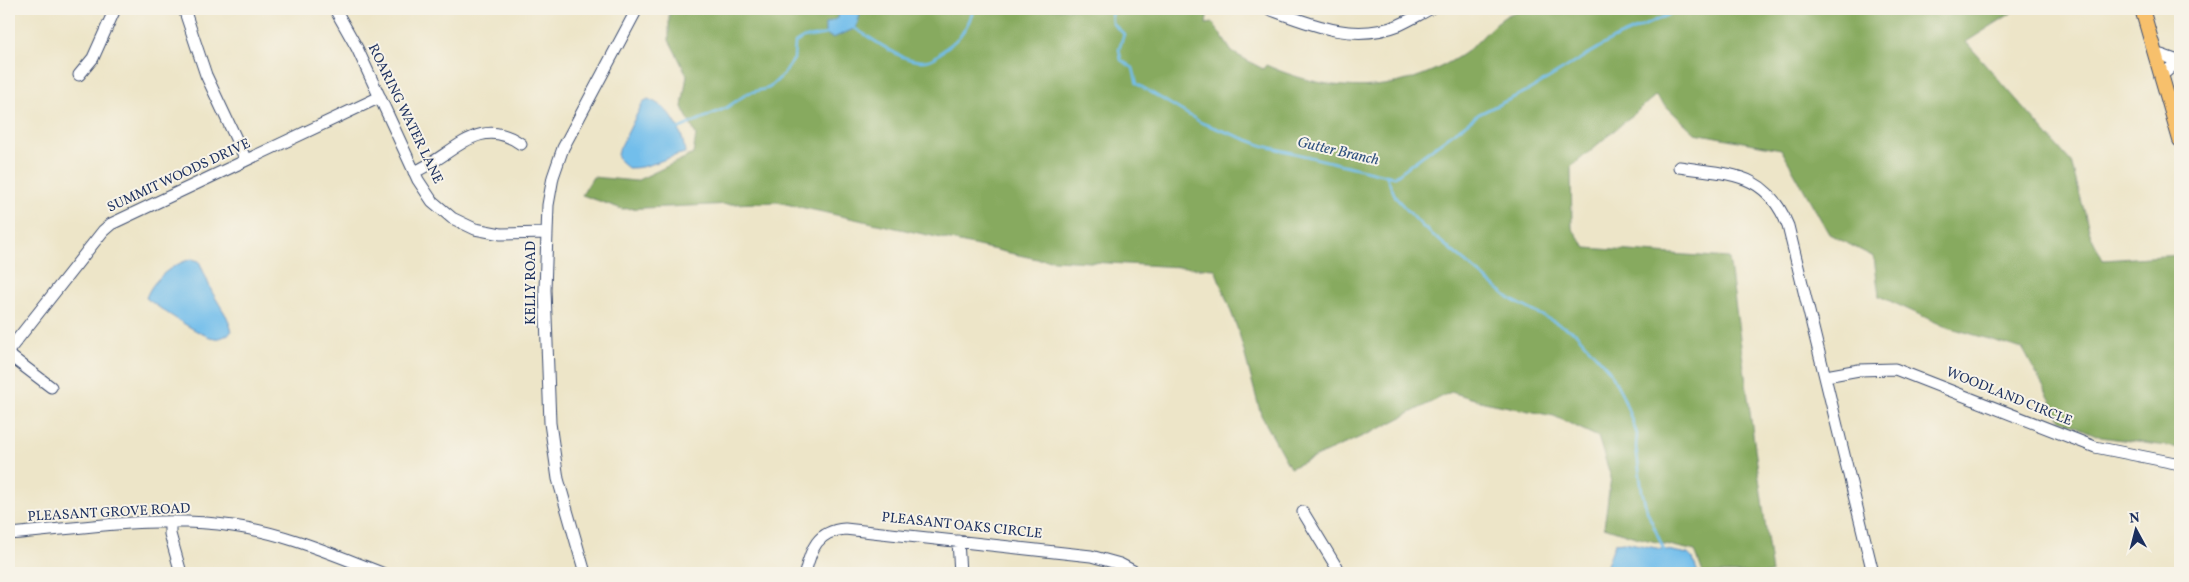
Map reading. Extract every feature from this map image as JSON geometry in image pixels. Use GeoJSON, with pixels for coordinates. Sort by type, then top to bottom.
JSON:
{"type":"FeatureCollection","features":[{"type":"Feature","properties":{"kind":"main road"},"geometry":{"type":"LineString","coordinates":[[2142,9],[2152,38],[2180,140]]}},
{"type":"Feature","properties":{"kind":"main road"},"geometry":{"type":"LineString","coordinates":[[2152,38],[2161,55],[2166,72],[2174,103],[2175,119]]}},
{"type":"Feature","properties":{"kind":"street"},"geometry":{"type":"LineString","coordinates":[[79,75],[93,58],[116,9]]}},
{"type":"Feature","properties":{"kind":"street"},"geometry":{"type":"LineString","coordinates":[[184,9],[206,75],[246,160]]}},
{"type":"Feature","properties":{"kind":"street","name":"ROARING WATER LANE"},"geometry":{"type":"LineString","coordinates":[[335,9],[352,39],[414,172],[427,195],[438,208],[467,226],[492,233],[547,232]]}},
{"type":"Feature","properties":{"kind":"street","name":"KELLY ROAD"},"geometry":{"type":"LineString","coordinates":[[585,573],[562,496],[552,442],[545,314],[547,232],[551,186],[556,164],[599,78],[637,9]]}},
{"type":"Feature","properties":{"kind":"street"},"geometry":{"type":"LineString","coordinates":[[1269,9],[1299,14],[1330,31],[1362,32],[1398,25],[1430,9]]}},
{"type":"Feature","properties":{"kind":"street"},"geometry":{"type":"LineString","coordinates":[[2161,55],[2179,60]]}},
{"type":"Feature","properties":{"kind":"street"},"geometry":{"type":"LineString","coordinates":[[2166,72],[2179,60]]}},
{"type":"Feature","properties":{"kind":"street","name":"SUMMIT WOODS DRIVE"},"geometry":{"type":"LineString","coordinates":[[9,350],[107,227],[380,97]]}},
{"type":"Feature","properties":{"kind":"street"},"geometry":{"type":"LineString","coordinates":[[414,172],[436,162],[463,141],[480,134],[499,134],[521,144]]}},
{"type":"Feature","properties":{"kind":"street"},"geometry":{"type":"LineString","coordinates":[[1679,167],[1750,180],[1762,187],[1775,200],[1788,226],[1873,573]]}},
{"type":"Feature","properties":{"kind":"street"},"geometry":{"type":"LineString","coordinates":[[9,355],[50,387]]}},
{"type":"Feature","properties":{"kind":"street","name":"WOODLAND CIRCLE"},"geometry":{"type":"LineString","coordinates":[[1826,376],[1859,370],[1895,369],[2094,447],[2180,464]]}},
{"type":"Feature","properties":{"kind":"street"},"geometry":{"type":"LineString","coordinates":[[1303,512],[1340,573]]}},
{"type":"Feature","properties":{"kind":"street"},"geometry":{"type":"LineString","coordinates":[[170,522],[170,534],[181,573]]}},
{"type":"Feature","properties":{"kind":"street","name":"PLEASANT GROVE ROAD"},"geometry":{"type":"LineString","coordinates":[[9,534],[170,522],[214,523],[247,528],[307,545],[382,573]]}},
{"type":"Feature","properties":{"kind":"street","name":"PLEASANT OAKS CIRCLE"},"geometry":{"type":"LineString","coordinates":[[806,573],[813,546],[821,537],[837,530],[872,531],[1091,556],[1120,564],[1137,573]]}},
{"type":"Feature","properties":{"kind":"street"},"geometry":{"type":"LineString","coordinates":[[958,541],[960,573]]}},
{"type":"Feature","properties":{"kind":"green space"},"geometry":{"type":"Polygon","coordinates":[[[669,9],[1208,9],[1206,24],[1213,23],[1232,52],[1263,69],[1266,65],[1316,82],[1341,86],[1366,86],[1390,84],[1415,78],[1439,68],[1463,54],[1505,16],[1528,9],[2018,9],[1966,42],[2071,162],[2091,236],[2103,260],[2180,255],[2180,448],[2101,437],[2061,420],[2023,349],[1944,326],[1879,296],[1874,257],[1829,234],[1781,149],[1695,133],[1655,96],[1571,167],[1572,228],[1586,248],[1729,258],[1772,573],[1703,573],[1695,551],[1635,537],[1604,527],[1611,477],[1598,437],[1554,416],[1484,402],[1451,392],[1379,429],[1290,468],[1261,415],[1239,333],[1215,269],[1037,259],[777,202],[622,209],[582,195],[593,177],[636,181],[693,154],[696,135],[682,107],[687,75],[669,40],[669,9]]]}},
{"type":"Feature","properties":{"kind":"water"},"geometry":{"type":"Polygon","coordinates":[[[840,9],[859,9],[860,15],[856,28],[833,38],[825,34],[825,24],[838,18],[840,9]]]}},
{"type":"Feature","properties":{"kind":"water"},"geometry":{"type":"Polygon","coordinates":[[[648,99],[663,108],[674,120],[684,144],[685,153],[643,167],[628,168],[620,161],[617,154],[643,102],[648,99]]]}},
{"type":"Feature","properties":{"kind":"water"},"geometry":{"type":"Polygon","coordinates":[[[192,259],[199,261],[212,292],[227,317],[232,331],[223,337],[214,338],[199,332],[146,298],[153,285],[164,273],[192,259]]]}},
{"type":"Feature","properties":{"kind":"water"},"geometry":{"type":"Polygon","coordinates":[[[1624,542],[1688,554],[1693,559],[1698,573],[1604,573],[1615,543],[1624,542]]]}},
{"type":"Feature","properties":{"kind":"waterway"},"geometry":{"type":"LineString","coordinates":[[854,28],[892,52],[903,57],[924,61],[936,57],[960,36],[974,9]]}},
{"type":"Feature","properties":{"kind":"waterway","name":"Gutter Branch"},"geometry":{"type":"LineString","coordinates":[[1111,9],[1112,23],[1124,34],[1119,49],[1121,60],[1133,68],[1137,84],[1202,123],[1264,146],[1394,177],[1479,114],[1529,90],[1613,39],[1682,9]]}},
{"type":"Feature","properties":{"kind":"waterway"},"geometry":{"type":"LineString","coordinates":[[678,129],[726,108],[748,93],[769,88],[783,75],[794,59],[795,43],[803,38],[827,34]]}},
{"type":"Feature","properties":{"kind":"waterway"},"geometry":{"type":"LineString","coordinates":[[1387,177],[1396,198],[1422,226],[1510,299],[1576,333],[1609,370],[1622,394],[1637,434],[1636,447],[1642,491],[1647,511],[1665,552]]}}]}
